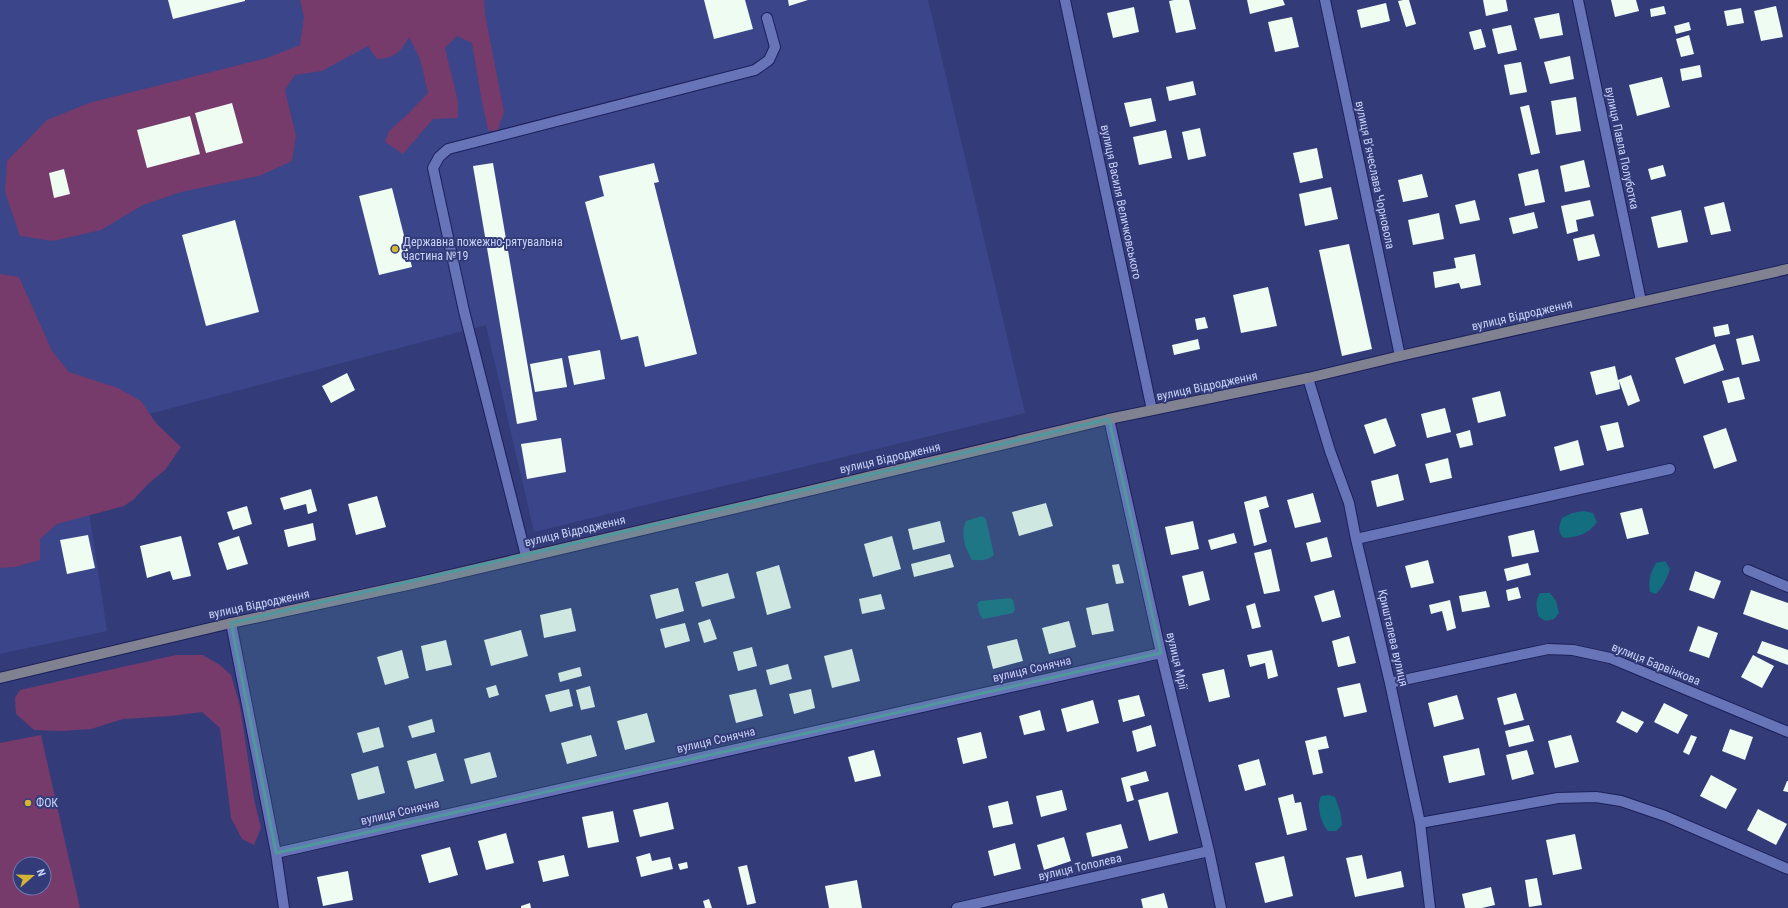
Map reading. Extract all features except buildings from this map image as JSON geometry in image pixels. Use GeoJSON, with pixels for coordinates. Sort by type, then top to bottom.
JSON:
{"type":"FeatureCollection","features":[{"type":"Feature","properties":{"kind":"street","name":"вулиця Василя Величковського"},"geometry":{"type":"LineString","coordinates":[[1066,0],[1152,410]]}},
{"type":"Feature","properties":{"kind":"street","name":"вулиця Вʼячеслава Чорновола"},"geometry":{"type":"LineString","coordinates":[[1325,0],[1400,356]]}},
{"type":"Feature","properties":{"kind":"street","name":"вулиця Павла Полуботка"},"geometry":{"type":"LineString","coordinates":[[1578,0],[1641,301]]}},
{"type":"Feature","properties":{"kind":"street"},"geometry":{"type":"LineString","coordinates":[[526,556],[464,311],[433,168],[439,157],[448,149],[755,70],[769,60],[775,47],[767,18]]}},
{"type":"Feature","properties":{"kind":"street","name":"вулиця Відродження"},"geometry":{"type":"LineString","coordinates":[[0,678],[231,623],[412,584],[1109,419],[1308,378],[1641,301],[1788,269]]}},
{"type":"Feature","properties":{"kind":"street","name":"Кришталева вулиця"},"geometry":{"type":"LineString","coordinates":[[1308,378],[1330,451],[1349,503],[1420,822],[1430,908]]}},
{"type":"Feature","properties":{"kind":"street","name":"вулиця Мрії"},"geometry":{"type":"LineString","coordinates":[[1109,419],[1161,653],[1209,851],[1220,908]]}},
{"type":"Feature","properties":{"kind":"street"},"geometry":{"type":"LineString","coordinates":[[1356,538],[1670,469]]}},
{"type":"Feature","properties":{"kind":"street"},"geometry":{"type":"LineString","coordinates":[[1748,570],[1788,587]]}},
{"type":"Feature","properties":{"kind":"street"},"geometry":{"type":"LineString","coordinates":[[231,623],[276,853],[284,908]]}},
{"type":"Feature","properties":{"kind":"street","name":"вулиця Барвінкова"},"geometry":{"type":"LineString","coordinates":[[1390,683],[1548,649],[1573,650],[1610,658],[1788,732]]}},
{"type":"Feature","properties":{"kind":"street","name":"вулиця Сонячна"},"geometry":{"type":"LineString","coordinates":[[276,853],[1161,653]]}},
{"type":"Feature","properties":{"kind":"street"},"geometry":{"type":"LineString","coordinates":[[1420,822],[1558,798],[1596,797],[1621,802],[1665,816],[1788,869]]}},
{"type":"Feature","properties":{"kind":"street","name":"вулиця Тополева"},"geometry":{"type":"LineString","coordinates":[[957,908],[1209,851]]}},
{"type":"Feature","properties":{"kind":"highlighted area"},"geometry":{"type":"Polygon","coordinates":[[[1109,419],[1161,653],[276,853],[231,623],[1109,419]]]}},
{"type":"Feature","properties":{"kind":"shaded area"},"geometry":{"type":"Polygon","coordinates":[[[0,0],[928,0],[1025,413],[534,532],[486,325],[77,433],[107,631],[0,654],[0,0]]]}},
{"type":"Feature","properties":{"kind":"shaded area"},"geometry":{"type":"Polygon","coordinates":[[[300,0],[484,0],[485,14],[504,112],[497,132],[488,130],[472,43],[457,36],[445,48],[458,101],[458,118],[433,119],[403,154],[385,142],[389,131],[428,93],[420,59],[409,37],[403,47],[393,56],[377,59],[368,46],[322,71],[295,75],[285,90],[296,136],[292,161],[259,176],[181,192],[143,205],[101,230],[53,241],[20,236],[5,192],[7,161],[47,120],[89,103],[267,58],[300,45],[304,17],[300,0]]]}},
{"type":"Feature","properties":{"kind":"shaded area"},"geometry":{"type":"Polygon","coordinates":[[[0,274],[19,277],[52,351],[69,372],[118,388],[141,401],[156,423],[181,447],[165,470],[148,484],[134,499],[124,506],[57,524],[40,539],[40,560],[15,567],[0,568],[0,274]]]}},
{"type":"Feature","properties":{"kind":"shaded area"},"geometry":{"type":"Polygon","coordinates":[[[1584,511],[1593,513],[1597,522],[1594,526],[1582,534],[1564,538],[1559,529],[1562,518],[1572,513],[1584,511]]]}},
{"type":"Feature","properties":{"kind":"shaded area"},"geometry":{"type":"Polygon","coordinates":[[[982,516],[986,519],[994,555],[984,560],[972,560],[964,541],[964,526],[966,521],[982,516]]]}},
{"type":"Feature","properties":{"kind":"shaded area"},"geometry":{"type":"Polygon","coordinates":[[[1665,561],[1670,569],[1666,579],[1656,594],[1650,592],[1649,581],[1654,567],[1656,563],[1665,561]]]}},
{"type":"Feature","properties":{"kind":"shaded area"},"geometry":{"type":"Polygon","coordinates":[[[1540,593],[1550,593],[1556,601],[1559,613],[1554,619],[1546,621],[1539,617],[1536,605],[1540,593]]]}},
{"type":"Feature","properties":{"kind":"shaded area"},"geometry":{"type":"Polygon","coordinates":[[[1010,598],[1013,600],[1015,610],[1013,613],[983,619],[980,615],[977,604],[980,601],[1010,598]]]}},
{"type":"Feature","properties":{"kind":"shaded area"},"geometry":{"type":"Polygon","coordinates":[[[176,655],[203,655],[220,665],[231,675],[240,706],[254,799],[261,828],[254,845],[242,839],[231,818],[220,728],[202,712],[171,716],[123,719],[91,729],[62,731],[34,730],[16,714],[15,698],[20,690],[176,655]]]}},
{"type":"Feature","properties":{"kind":"shaded area","name":"ФОК"},"geometry":{"type":"Polygon","coordinates":[[[41,735],[80,908],[0,908],[0,743],[41,735]]]}},
{"type":"Feature","properties":{"kind":"shaded area"},"geometry":{"type":"Polygon","coordinates":[[[1329,795],[1335,797],[1340,811],[1342,825],[1336,831],[1328,831],[1323,824],[1319,809],[1321,796],[1329,795]]]}},
{"type":"Feature","properties":{"kind":"place","name":"Державна пожежно-рятувальна частина №19"},"geometry":{"type":"Point","coordinates":[395,249]}},
{"type":"Feature","properties":{"kind":"place","name":"ФОК"},"geometry":{"type":"Point","coordinates":[28,803]}}]}
